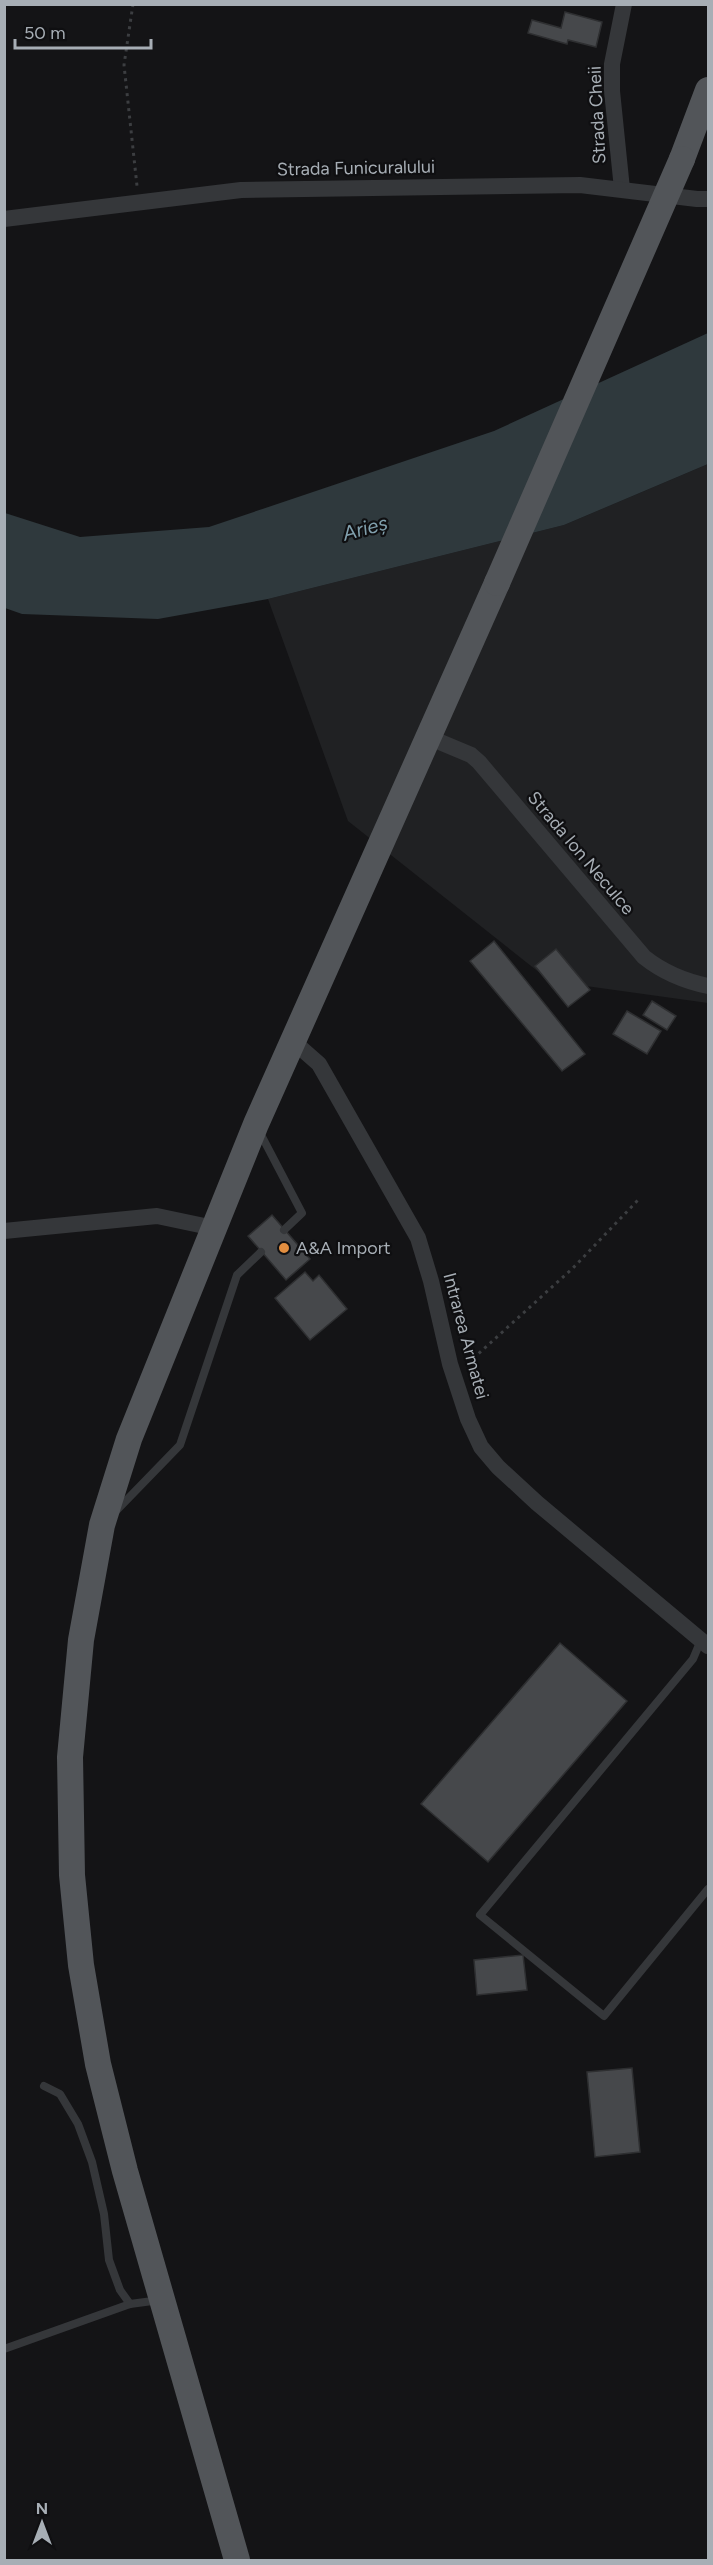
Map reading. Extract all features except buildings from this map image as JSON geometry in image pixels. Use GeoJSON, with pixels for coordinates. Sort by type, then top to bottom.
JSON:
{"type":"FeatureCollection","features":[{"type":"Feature","properties":{"kind":"main road"},"geometry":{"type":"LineString","coordinates":[[237,2560],[161,2300],[98,2064],[81,1965],[72,1875],[70,1757],[81,1640],[102,1525],[129,1438],[256,1124],[497,583],[682,159],[708,90]]}},
{"type":"Feature","properties":{"kind":"street","name":"Strada Cheii"},"geometry":{"type":"LineString","coordinates":[[622,189],[613,109],[612,64],[624,4]]}},
{"type":"Feature","properties":{"kind":"street","name":"Strada Funicuralului"},"geometry":{"type":"LineString","coordinates":[[4,219],[241,189],[580,185],[697,200],[708,199]]}},
{"type":"Feature","properties":{"kind":"street","name":"Strada Ion Neculce"},"geometry":{"type":"LineString","coordinates":[[428,737],[471,755],[479,762],[644,957],[660,970],[692,983],[708,986]]}},
{"type":"Feature","properties":{"kind":"street","name":"Intrarea Armatei"},"geometry":{"type":"LineString","coordinates":[[294,1042],[311,1054],[319,1064],[418,1238],[431,1281],[450,1364],[468,1419],[481,1447],[498,1467],[537,1503],[705,1643]]}},
{"type":"Feature","properties":{"kind":"street"},"geometry":{"type":"LineString","coordinates":[[4,1231],[157,1216],[214,1228]]}},
{"type":"Feature","properties":{"kind":"lane"},"geometry":{"type":"LineString","coordinates":[[256,1124],[302,1213],[284,1230]]}},
{"type":"Feature","properties":{"kind":"lane"},"geometry":{"type":"LineString","coordinates":[[102,1525],[180,1445],[237,1275],[261,1252]]}},
{"type":"Feature","properties":{"kind":"lane"},"geometry":{"type":"LineString","coordinates":[[705,1643],[480,1915],[604,2016],[708,1889]]}},
{"type":"Feature","properties":{"kind":"lane"},"geometry":{"type":"LineString","coordinates":[[44,2086],[60,2094],[78,2124],[92,2162],[104,2214],[109,2260],[120,2290],[130,2304]]}},
{"type":"Feature","properties":{"kind":"lane"},"geometry":{"type":"LineString","coordinates":[[4,2349],[130,2304],[161,2300]]}},
{"type":"Feature","properties":{"kind":"path"},"geometry":{"type":"LineString","coordinates":[[133,4],[124,65],[139,202]]}},
{"type":"Feature","properties":{"kind":"path"},"geometry":{"type":"LineString","coordinates":[[450,1364],[477,1354],[573,1268],[639,1199]]}},
{"type":"Feature","properties":{"kind":"shaded area"},"geometry":{"type":"Polygon","coordinates":[[[708,464],[708,1003],[550,981],[348,821],[268,599],[564,525],[708,464]]]}},
{"type":"Feature","properties":{"kind":"water","name":"Arieș"},"geometry":{"type":"Polygon","coordinates":[[[708,333],[708,464],[564,525],[268,599],[158,619],[22,614],[5,608],[5,513],[80,537],[209,527],[494,431],[708,333]]]}},
{"type":"Feature","properties":{"kind":"place","name":"A&A Import"},"geometry":{"type":"Point","coordinates":[284,1248]}}]}
